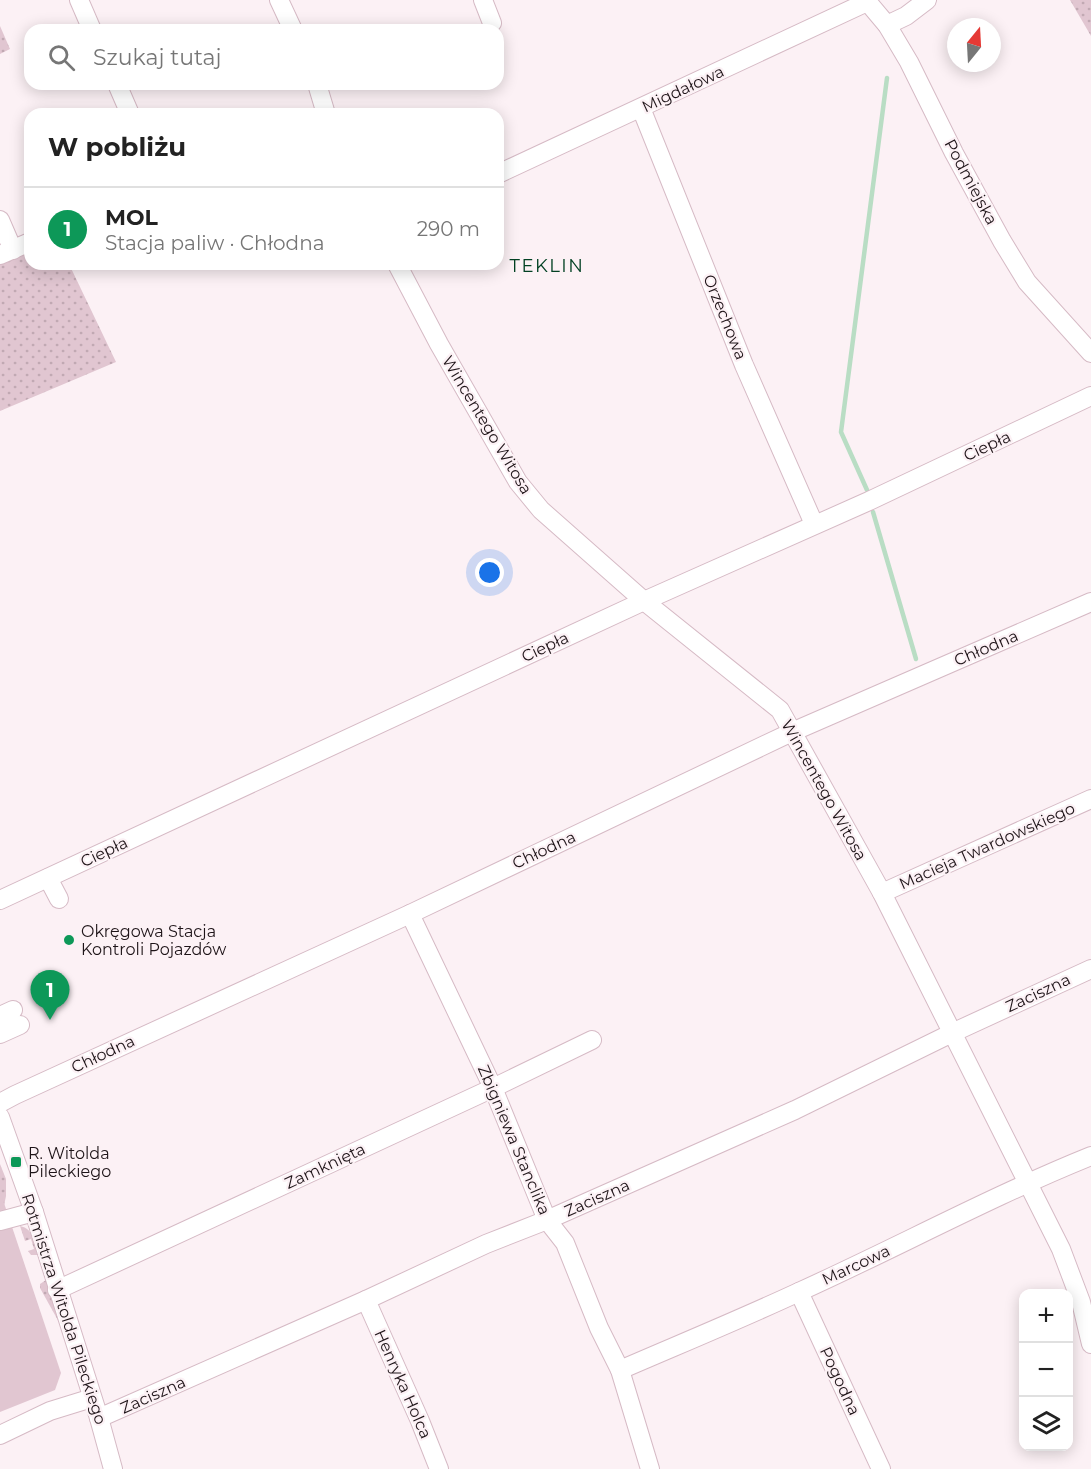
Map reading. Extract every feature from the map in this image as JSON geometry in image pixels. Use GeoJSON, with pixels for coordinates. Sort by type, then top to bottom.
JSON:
{"type":"FeatureCollection","features":[{"type":"Feature","properties":{"kind":"street"},"geometry":{"type":"LineString","coordinates":[[79,0],[89,24]]}},
{"type":"Feature","properties":{"kind":"street"},"geometry":{"type":"LineString","coordinates":[[279,0],[290,24]]}},
{"type":"Feature","properties":{"kind":"street"},"geometry":{"type":"LineString","coordinates":[[483,0],[492,22]]}},
{"type":"Feature","properties":{"kind":"street"},"geometry":{"type":"LineString","coordinates":[[887,25],[906,16],[927,0]]}},
{"type":"Feature","properties":{"kind":"street","name":"Podmiejska"},"geometry":{"type":"LineString","coordinates":[[867,1],[887,25],[909,62],[960,163],[1027,282],[1091,353]]}},
{"type":"Feature","properties":{"kind":"street","name":"Migdałowa"},"geometry":{"type":"LineString","coordinates":[[504,171],[867,1]]}},
{"type":"Feature","properties":{"kind":"street"},"geometry":{"type":"LineString","coordinates":[[120,90],[127,108]]}},
{"type":"Feature","properties":{"kind":"street"},"geometry":{"type":"LineString","coordinates":[[318,90],[320,108]]}},
{"type":"Feature","properties":{"kind":"street","name":"Orzechowa"},"geometry":{"type":"LineString","coordinates":[[641,108],[744,364],[814,524]]}},
{"type":"Feature","properties":{"kind":"street"},"geometry":{"type":"LineString","coordinates":[[0,220],[7,253],[24,245]]}},
{"type":"Feature","properties":{"kind":"street","name":"Wincentego Witosa"},"geometry":{"type":"LineString","coordinates":[[401,270],[439,344],[518,482],[541,510],[644,601],[780,710],[882,893],[1061,1249],[1081,1302],[1091,1344]]}},
{"type":"Feature","properties":{"kind":"street","name":"Ciepła"},"geometry":{"type":"LineString","coordinates":[[0,900],[644,601],[880,496],[1091,396]]}},
{"type":"Feature","properties":{"kind":"street","name":"Chłodna"},"geometry":{"type":"LineString","coordinates":[[0,1103],[175,1012],[410,914],[792,732],[1091,602]]}},
{"type":"Feature","properties":{"kind":"street","name":"Macieja Twardowskiego"},"geometry":{"type":"LineString","coordinates":[[882,893],[1091,799]]}},
{"type":"Feature","properties":{"kind":"street"},"geometry":{"type":"LineString","coordinates":[[48,878],[58,899]]}},
{"type":"Feature","properties":{"kind":"street","name":"Zbigniewa Stanclika"},"geometry":{"type":"LineString","coordinates":[[410,914],[493,1088],[547,1220],[565,1243],[598,1328],[620,1370],[650,1469]]}},
{"type":"Feature","properties":{"kind":"street","name":"Zaciszna"},"geometry":{"type":"LineString","coordinates":[[99,1418],[366,1300],[486,1244],[547,1220],[795,1110],[952,1033],[1091,969]]}},
{"type":"Feature","properties":{"kind":"street"},"geometry":{"type":"LineString","coordinates":[[0,1034],[11,1017]]}},
{"type":"Feature","properties":{"kind":"street","name":"Zamknięta"},"geometry":{"type":"LineString","coordinates":[[57,1290],[592,1040]]}},
{"type":"Feature","properties":{"kind":"street","name":"Rotmistrza Witolda Pileckiego"},"geometry":{"type":"LineString","coordinates":[[0,1117],[34,1212],[114,1469]]}},
{"type":"Feature","properties":{"kind":"street","name":"Marcowa"},"geometry":{"type":"LineString","coordinates":[[620,1370],[799,1292],[1028,1182],[1091,1156]]}},
{"type":"Feature","properties":{"kind":"street"},"geometry":{"type":"LineString","coordinates":[[0,1221],[34,1212]]}},
{"type":"Feature","properties":{"kind":"street","name":"Pogodna"},"geometry":{"type":"LineString","coordinates":[[799,1292],[881,1469]]}},
{"type":"Feature","properties":{"kind":"street","name":"Henryka Holca"},"geometry":{"type":"LineString","coordinates":[[366,1300],[440,1469]]}},
{"type":"Feature","properties":{"kind":"street"},"geometry":{"type":"LineString","coordinates":[[0,1436],[50,1411],[92,1398]]}},
{"type":"Feature","properties":{"kind":"shaded area"},"geometry":{"type":"Polygon","coordinates":[[[1070,0],[1091,0],[1091,36],[1070,0]]]}},
{"type":"Feature","properties":{"kind":"shaded area"},"geometry":{"type":"Polygon","coordinates":[[[0,26],[10,49],[0,54],[0,26]]]}},
{"type":"Feature","properties":{"kind":"shaded area"},"geometry":{"type":"Polygon","coordinates":[[[24,252],[24,270],[72,270],[116,362],[0,411],[0,263],[24,252]]]}},
{"type":"Feature","properties":{"kind":"shaded area"},"geometry":{"type":"Polygon","coordinates":[[[0,1164],[6,1179],[6,1196],[0,1217],[0,1164]]]}},
{"type":"Feature","properties":{"kind":"shaded area"},"geometry":{"type":"Polygon","coordinates":[[[0,1191],[61,1373],[55,1390],[0,1412],[0,1191]]]}},
{"type":"Feature","properties":{"kind":"shaded area"},"geometry":{"type":"Polygon","coordinates":[[[20,1226],[31,1233],[39,1255],[31,1255],[28,1251],[34,1249],[31,1239],[25,1241],[20,1226]]]}},
{"type":"Feature","properties":{"kind":"shaded area"},"geometry":{"type":"Polygon","coordinates":[[[46,1280],[60,1324],[40,1288],[40,1284],[46,1280]]]}},
{"type":"Feature","properties":{"kind":"waterway"},"geometry":{"type":"LineString","coordinates":[[867,490],[841,432],[887,78]]}},
{"type":"Feature","properties":{"kind":"waterway"},"geometry":{"type":"LineString","coordinates":[[873,512],[916,659]]}},
{"type":"Feature","properties":{"kind":"place","name":"Okręgowa Stacja Kontroli Pojazdów"},"geometry":{"type":"Point","coordinates":[69,940]}},
{"type":"Feature","properties":{"kind":"place","name":"MOL"},"geometry":{"type":"Point","coordinates":[50,1020]}},
{"type":"Feature","properties":{"kind":"place","name":"R. Witolda Pileckiego"},"geometry":{"type":"Point","coordinates":[16,1162]}},
{"type":"Feature","properties":{"kind":"district","name":"TEKLIN"},"geometry":{"type":"Point","coordinates":[547,266]}}]}
